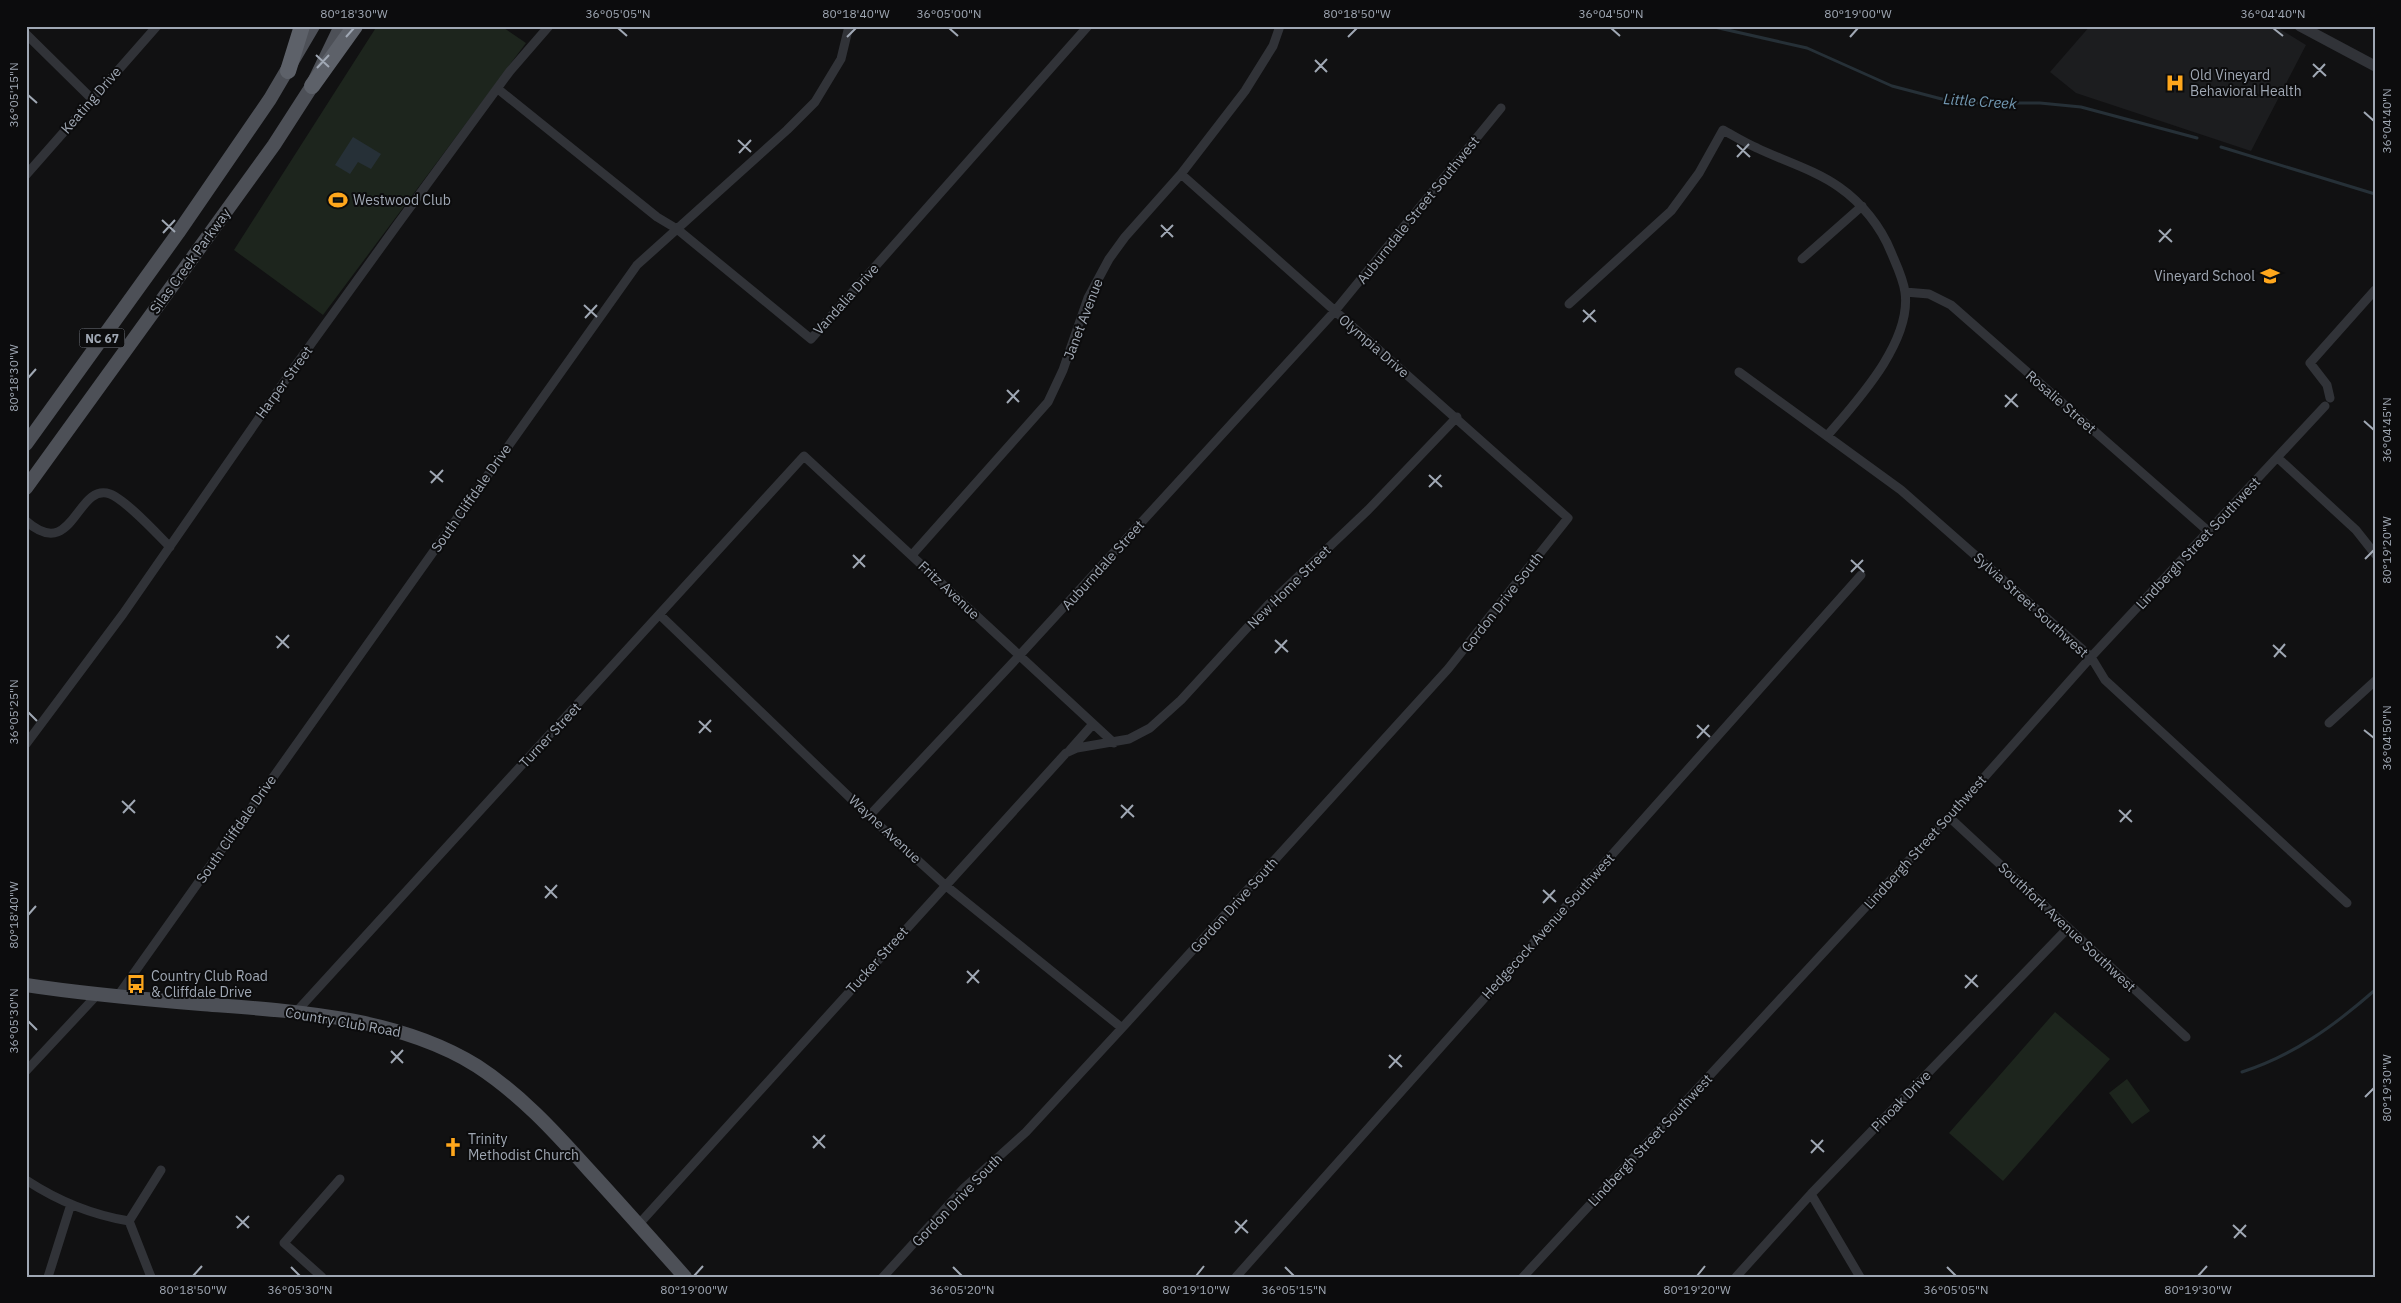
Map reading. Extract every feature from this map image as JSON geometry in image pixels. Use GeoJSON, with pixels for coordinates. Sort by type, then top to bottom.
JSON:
{"type":"FeatureCollection","features":[{"type":"Feature","properties":{"kind":"highway"},"geometry":{"type":"LineString","coordinates":[[288,71],[302,26]]}},
{"type":"Feature","properties":{"kind":"highway"},"geometry":{"type":"LineString","coordinates":[[312,86],[355,26]]}},
{"type":"Feature","properties":{"kind":"main road","name":"Silas Creek Parkway"},"geometry":{"type":"LineString","coordinates":[[26,444],[178,233],[288,71],[313,26]]}},
{"type":"Feature","properties":{"kind":"main road","name":"Silas Creek Parkway"},"geometry":{"type":"LineString","coordinates":[[26,488],[254,173],[312,86],[340,26]]}},
{"type":"Feature","properties":{"kind":"main road","name":"Country Club Road"},"geometry":{"type":"LineString","coordinates":[[26,985],[96,996],[296,1012],[400,1031],[438,1046],[476,1066],[512,1092],[546,1123],[685,1277]]}},
{"type":"Feature","properties":{"kind":"street","name":"Keating Drive"},"geometry":{"type":"LineString","coordinates":[[26,175],[157,26]]}},
{"type":"Feature","properties":{"kind":"street","name":"Harper Street"},"geometry":{"type":"LineString","coordinates":[[26,744],[170,547],[293,369],[530,46],[549,26]]}},
{"type":"Feature","properties":{"kind":"street","name":"South Cliffdale Drive"},"geometry":{"type":"LineString","coordinates":[[117,997],[637,265],[787,130],[815,102],[841,59],[849,26]]}},
{"type":"Feature","properties":{"kind":"street","name":"Vandalia Drive"},"geometry":{"type":"LineString","coordinates":[[498,89],[658,217],[677,229],[810,338],[1088,26]]}},
{"type":"Feature","properties":{"kind":"street","name":"Janet Avenue"},"geometry":{"type":"LineString","coordinates":[[912,555],[1048,402],[1063,370],[1088,298],[1105,265],[1124,237],[1181,174],[1245,91],[1273,46],[1280,26]]}},
{"type":"Feature","properties":{"kind":"street"},"geometry":{"type":"LineString","coordinates":[[2300,26],[2375,66]]}},
{"type":"Feature","properties":{"kind":"street"},"geometry":{"type":"LineString","coordinates":[[26,34],[92,99]]}},
{"type":"Feature","properties":{"kind":"street","name":"Auburndale Street Southwest"},"geometry":{"type":"LineString","coordinates":[[1334,312],[1501,108]]}},
{"type":"Feature","properties":{"kind":"street"},"geometry":{"type":"LineString","coordinates":[[1570,304],[1671,211],[1699,173],[1723,130],[1754,147],[1818,175],[1840,188],[1862,206],[1886,240],[1905,292],[1902,318],[1890,353],[1867,388],[1827,436]]}},
{"type":"Feature","properties":{"kind":"street","name":"Olympia Drive"},"geometry":{"type":"LineString","coordinates":[[1181,174],[1568,518]]}},
{"type":"Feature","properties":{"kind":"street"},"geometry":{"type":"LineString","coordinates":[[1802,259],[1862,206]]}},
{"type":"Feature","properties":{"kind":"street"},"geometry":{"type":"LineString","coordinates":[[2330,398],[2327,385],[2310,363],[2375,290]]}},
{"type":"Feature","properties":{"kind":"street","name":"Rosalie Street"},"geometry":{"type":"LineString","coordinates":[[1905,292],[1929,294],[1951,305],[2208,531]]}},
{"type":"Feature","properties":{"kind":"street","name":"Auburndale Street"},"geometry":{"type":"LineString","coordinates":[[870,816],[1334,312]]}},
{"type":"Feature","properties":{"kind":"street","name":"Sylvia Street Southwest"},"geometry":{"type":"LineString","coordinates":[[1739,372],[1901,490],[2091,657],[2105,680],[2347,903]]}},
{"type":"Feature","properties":{"kind":"street","name":"Lindbergh Street Southwest"},"geometry":{"type":"LineString","coordinates":[[1523,1277],[1949,817],[2091,657],[2278,459],[2325,406]]}},
{"type":"Feature","properties":{"kind":"street","name":"New Home Street"},"geometry":{"type":"LineString","coordinates":[[1114,743],[1129,740],[1150,728],[1181,700],[1268,605],[1368,510],[1457,418]]}},
{"type":"Feature","properties":{"kind":"street","name":"Fritz Avenue"},"geometry":{"type":"LineString","coordinates":[[804,456],[1093,724]]}},
{"type":"Feature","properties":{"kind":"street","name":"Turner Street"},"geometry":{"type":"LineString","coordinates":[[296,1012],[804,456]]}},
{"type":"Feature","properties":{"kind":"street"},"geometry":{"type":"LineString","coordinates":[[2278,459],[2356,530],[2375,554]]}},
{"type":"Feature","properties":{"kind":"street"},"geometry":{"type":"LineString","coordinates":[[26,521],[41,531],[51,534],[68,526],[93,496],[100,493],[109,494],[127,507],[170,547]]}},
{"type":"Feature","properties":{"kind":"street","name":"Gordon Drive South"},"geometry":{"type":"LineString","coordinates":[[883,1277],[964,1188],[1026,1132],[1448,669],[1568,518]]}},
{"type":"Feature","properties":{"kind":"street","name":"Hedgecock Avenue Southwest"},"geometry":{"type":"LineString","coordinates":[[1236,1277],[1860,575]]}},
{"type":"Feature","properties":{"kind":"street","name":"Wayne Avenue"},"geometry":{"type":"LineString","coordinates":[[660,615],[945,885],[1122,1028]]}},
{"type":"Feature","properties":{"kind":"street"},"geometry":{"type":"LineString","coordinates":[[2329,724],[2375,681]]}},
{"type":"Feature","properties":{"kind":"street"},"geometry":{"type":"LineString","coordinates":[[1093,724],[1114,743]]}},
{"type":"Feature","properties":{"kind":"street","name":"Tucker Street"},"geometry":{"type":"LineString","coordinates":[[639,1224],[1093,724]]}},
{"type":"Feature","properties":{"kind":"street"},"geometry":{"type":"LineString","coordinates":[[1066,753],[1077,748],[1114,743]]}},
{"type":"Feature","properties":{"kind":"street","name":"Southfork Avenue Southwest"},"geometry":{"type":"LineString","coordinates":[[1949,817],[2186,1037]]}},
{"type":"Feature","properties":{"kind":"street","name":"Pinoak Drive"},"geometry":{"type":"LineString","coordinates":[[1736,1277],[1811,1194],[2068,928]]}},
{"type":"Feature","properties":{"kind":"street"},"geometry":{"type":"LineString","coordinates":[[26,1071],[96,996]]}},
{"type":"Feature","properties":{"kind":"street"},"geometry":{"type":"LineString","coordinates":[[129,1222],[161,1170]]}},
{"type":"Feature","properties":{"kind":"street"},"geometry":{"type":"LineString","coordinates":[[322,1277],[284,1243],[340,1179]]}},
{"type":"Feature","properties":{"kind":"street"},"geometry":{"type":"LineString","coordinates":[[26,1180],[71,1204],[109,1218],[129,1222]]}},
{"type":"Feature","properties":{"kind":"street"},"geometry":{"type":"LineString","coordinates":[[1811,1194],[1860,1277]]}},
{"type":"Feature","properties":{"kind":"street"},"geometry":{"type":"LineString","coordinates":[[48,1277],[71,1204]]}},
{"type":"Feature","properties":{"kind":"street"},"geometry":{"type":"LineString","coordinates":[[129,1222],[151,1277]]}},
{"type":"Feature","properties":{"kind":"shaded area","name":"Westwood Club"},"geometry":{"type":"Polygon","coordinates":[[[377,26],[501,26],[526,43],[323,315],[234,250],[377,26]]]}},
{"type":"Feature","properties":{"kind":"shaded area","name":"Old Vineyard Behavioral Health"},"geometry":{"type":"Polygon","coordinates":[[[2090,26],[2275,26],[2306,45],[2251,151],[2076,93],[2050,72],[2090,26]]]}},
{"type":"Feature","properties":{"kind":"shaded area"},"geometry":{"type":"Polygon","coordinates":[[[353,137],[381,154],[371,169],[358,162],[350,174],[335,165],[353,137]]]}},
{"type":"Feature","properties":{"kind":"shaded area"},"geometry":{"type":"Polygon","coordinates":[[[2055,1012],[2110,1059],[2003,1181],[1949,1133],[2055,1012]]]}},
{"type":"Feature","properties":{"kind":"shaded area"},"geometry":{"type":"Polygon","coordinates":[[[2127,1079],[2150,1111],[2132,1124],[2109,1093],[2127,1079]]]}},
{"type":"Feature","properties":{"kind":"waterway","name":"Little Creek"},"geometry":{"type":"LineString","coordinates":[[1710,26],[1807,48],[1892,86],[1957,103],[2040,103],[2081,107],[2197,138]]}},
{"type":"Feature","properties":{"kind":"waterway","name":"Little Creek"},"geometry":{"type":"LineString","coordinates":[[2221,147],[2375,194]]}},
{"type":"Feature","properties":{"kind":"waterway"},"geometry":{"type":"LineString","coordinates":[[2242,1072],[2279,1057],[2313,1038],[2344,1016],[2375,990]]}},
{"type":"Feature","properties":{"kind":"place","name":"Old Vineyard Behavioral Health"},"geometry":{"type":"Point","coordinates":[2175,83]}},
{"type":"Feature","properties":{"kind":"place","name":"Westwood Club"},"geometry":{"type":"Point","coordinates":[338,200]}},
{"type":"Feature","properties":{"kind":"place","name":"Vineyard School"},"geometry":{"type":"Point","coordinates":[2270,276]}},
{"type":"Feature","properties":{"kind":"place","name":"Country Club Road & Cliffdale Drive"},"geometry":{"type":"Point","coordinates":[136,984]}},
{"type":"Feature","properties":{"kind":"place","name":"Trinity Methodist Church"},"geometry":{"type":"Point","coordinates":[453,1147]}}]}
